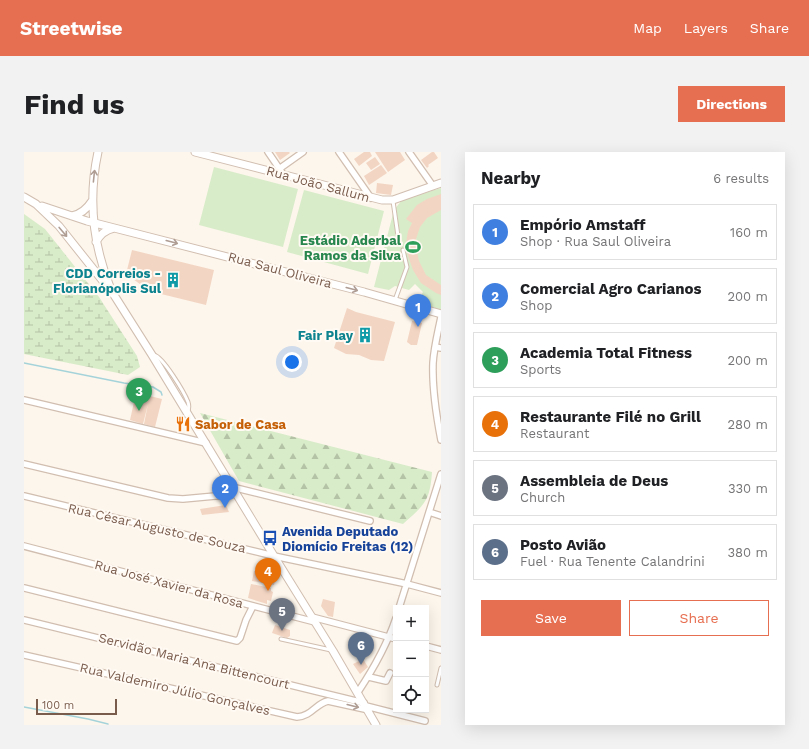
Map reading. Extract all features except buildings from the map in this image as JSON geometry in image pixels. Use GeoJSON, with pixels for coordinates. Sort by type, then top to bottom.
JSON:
{"type":"FeatureCollection","features":[{"type":"Feature","properties":{"kind":"street"},"geometry":{"type":"LineString","coordinates":[[98,152],[93,177],[92,201],[96,242],[100,258],[114,295]]}},
{"type":"Feature","properties":{"kind":"street","name":"Rua João Sallum"},"geometry":{"type":"LineString","coordinates":[[195,152],[281,171],[371,198],[393,200],[441,184]]}},
{"type":"Feature","properties":{"kind":"street"},"geometry":{"type":"LineString","coordinates":[[268,152],[281,171],[303,152]]}},
{"type":"Feature","properties":{"kind":"street"},"geometry":{"type":"LineString","coordinates":[[339,152],[371,198]]}},
{"type":"Feature","properties":{"kind":"street"},"geometry":{"type":"LineString","coordinates":[[409,152],[433,186]]}},
{"type":"Feature","properties":{"kind":"street"},"geometry":{"type":"LineString","coordinates":[[24,197],[36,204],[59,226],[114,295],[206,443],[376,724]]}},
{"type":"Feature","properties":{"kind":"street"},"geometry":{"type":"LineString","coordinates":[[70,216],[77,215],[84,211],[92,201]]}},
{"type":"Feature","properties":{"kind":"street","name":"Rua Saul Oliveira"},"geometry":{"type":"LineString","coordinates":[[36,204],[70,216],[395,300],[441,314]]}},
{"type":"Feature","properties":{"kind":"street"},"geometry":{"type":"LineString","coordinates":[[96,242],[102,233],[107,230],[118,228]]}},
{"type":"Feature","properties":{"kind":"street"},"geometry":{"type":"LineString","coordinates":[[441,317],[434,347],[433,362],[434,397],[441,440]]}},
{"type":"Feature","properties":{"kind":"street"},"geometry":{"type":"LineString","coordinates":[[434,347],[441,348]]}},
{"type":"Feature","properties":{"kind":"street"},"geometry":{"type":"LineString","coordinates":[[24,400],[206,443]]}},
{"type":"Feature","properties":{"kind":"street"},"geometry":{"type":"LineString","coordinates":[[24,464],[168,498],[183,499],[237,494]]}},
{"type":"Feature","properties":{"kind":"street"},"geometry":{"type":"LineString","coordinates":[[400,605],[441,474]]}},
{"type":"Feature","properties":{"kind":"street"},"geometry":{"type":"LineString","coordinates":[[232,486],[370,521]]}},
{"type":"Feature","properties":{"kind":"street","name":"Rua César Augusto de Souza"},"geometry":{"type":"LineString","coordinates":[[24,496],[274,556],[407,584],[441,593]]}},
{"type":"Feature","properties":{"kind":"street"},"geometry":{"type":"LineString","coordinates":[[429,512],[441,516]]}},
{"type":"Feature","properties":{"kind":"street","name":"Rua José Xavier da Rosa"},"geometry":{"type":"LineString","coordinates":[[24,546],[253,606],[393,639]]}},
{"type":"Feature","properties":{"kind":"street"},"geometry":{"type":"LineString","coordinates":[[24,588],[237,641],[240,638],[246,620],[253,606]]}},
{"type":"Feature","properties":{"kind":"street","name":"Servidão Maria Ana Bittencourt"},"geometry":{"type":"LineString","coordinates":[[24,620],[346,698],[366,706]]}},
{"type":"Feature","properties":{"kind":"street"},"geometry":{"type":"LineString","coordinates":[[358,692],[368,677],[389,638],[393,627]]}},
{"type":"Feature","properties":{"kind":"street"},"geometry":{"type":"LineString","coordinates":[[429,647],[441,650]]}},
{"type":"Feature","properties":{"kind":"street","name":"Rua Valdemiro Júlio Gonçalves"},"geometry":{"type":"LineString","coordinates":[[24,655],[297,717],[311,713],[322,703],[332,701]]}},
{"type":"Feature","properties":{"kind":"street"},"geometry":{"type":"LineString","coordinates":[[368,677],[386,681],[390,672]]}},
{"type":"Feature","properties":{"kind":"street"},"geometry":{"type":"LineString","coordinates":[[327,694],[332,701],[338,703],[366,706],[425,721]]}},
{"type":"Feature","properties":{"kind":"street"},"geometry":{"type":"LineString","coordinates":[[338,703],[346,698]]}},
{"type":"Feature","properties":{"kind":"lane"},"geometry":{"type":"LineString","coordinates":[[393,200],[399,243]]}},
{"type":"Feature","properties":{"kind":"lane"},"geometry":{"type":"LineString","coordinates":[[395,300],[407,267],[403,250]]}},
{"type":"Feature","properties":{"kind":"lane"},"geometry":{"type":"LineString","coordinates":[[281,639],[333,651]]}},
{"type":"Feature","properties":{"kind":"lane"},"geometry":{"type":"LineString","coordinates":[[437,685],[441,668]]}},
{"type":"Feature","properties":{"kind":"green space"},"geometry":{"type":"Polygon","coordinates":[[[214,167],[298,189],[283,247],[199,225],[214,167]]]}},
{"type":"Feature","properties":{"kind":"green space","name":"Estádio Aderbal Ramos da Silva"},"geometry":{"type":"Polygon","coordinates":[[[441,188],[441,310],[424,304],[420,298],[423,292],[415,284],[409,290],[395,286],[389,290],[374,287],[394,210],[402,200],[441,188]]]}},
{"type":"Feature","properties":{"kind":"green space"},"geometry":{"type":"Polygon","coordinates":[[[304,190],[384,211],[368,274],[287,252],[304,190]]]}},
{"type":"Feature","properties":{"kind":"green space"},"geometry":{"type":"Polygon","coordinates":[[[24,214],[45,229],[99,297],[137,356],[140,367],[128,375],[24,354],[24,214]]]}},
{"type":"Feature","properties":{"kind":"green space"},"geometry":{"type":"Polygon","coordinates":[[[200,413],[432,472],[430,490],[425,502],[403,524],[239,481],[200,413]]]}},
{"type":"Feature","properties":{"kind":"waterway"},"geometry":{"type":"LineString","coordinates":[[24,363],[124,383],[153,387],[161,392],[162,395]]}},
{"type":"Feature","properties":{"kind":"waterway"},"geometry":{"type":"LineString","coordinates":[[24,707],[108,724]]}},
{"type":"Feature","properties":{"kind":"place","name":"Estádio Aderbal Ramos da Silva"},"geometry":{"type":"Point","coordinates":[413,247]}},
{"type":"Feature","properties":{"kind":"place","name":"CDD Correios - Florianópolis Sul"},"geometry":{"type":"Point","coordinates":[173,280]}},
{"type":"Feature","properties":{"kind":"place","name":"Empório Amstaff"},"geometry":{"type":"Point","coordinates":[418,327]}},
{"type":"Feature","properties":{"kind":"place","name":"Fair Play"},"geometry":{"type":"Point","coordinates":[365,335]}},
{"type":"Feature","properties":{"kind":"place","name":"Academia Total Fitness"},"geometry":{"type":"Point","coordinates":[139,411]}},
{"type":"Feature","properties":{"kind":"place","name":"Sabor de Casa"},"geometry":{"type":"Point","coordinates":[183,424]}},
{"type":"Feature","properties":{"kind":"place","name":"Comercial Agro Carianos"},"geometry":{"type":"Point","coordinates":[225,508]}},
{"type":"Feature","properties":{"kind":"place","name":"Avenida Deputado Diomício Freitas (12)"},"geometry":{"type":"Point","coordinates":[270,538]}},
{"type":"Feature","properties":{"kind":"place","name":"Restaurante Filé no Grill"},"geometry":{"type":"Point","coordinates":[268,591]}},
{"type":"Feature","properties":{"kind":"place","name":"Assembleia de Deus"},"geometry":{"type":"Point","coordinates":[282,631]}},
{"type":"Feature","properties":{"kind":"place","name":"Posto Avião"},"geometry":{"type":"Point","coordinates":[361,665]}}]}
